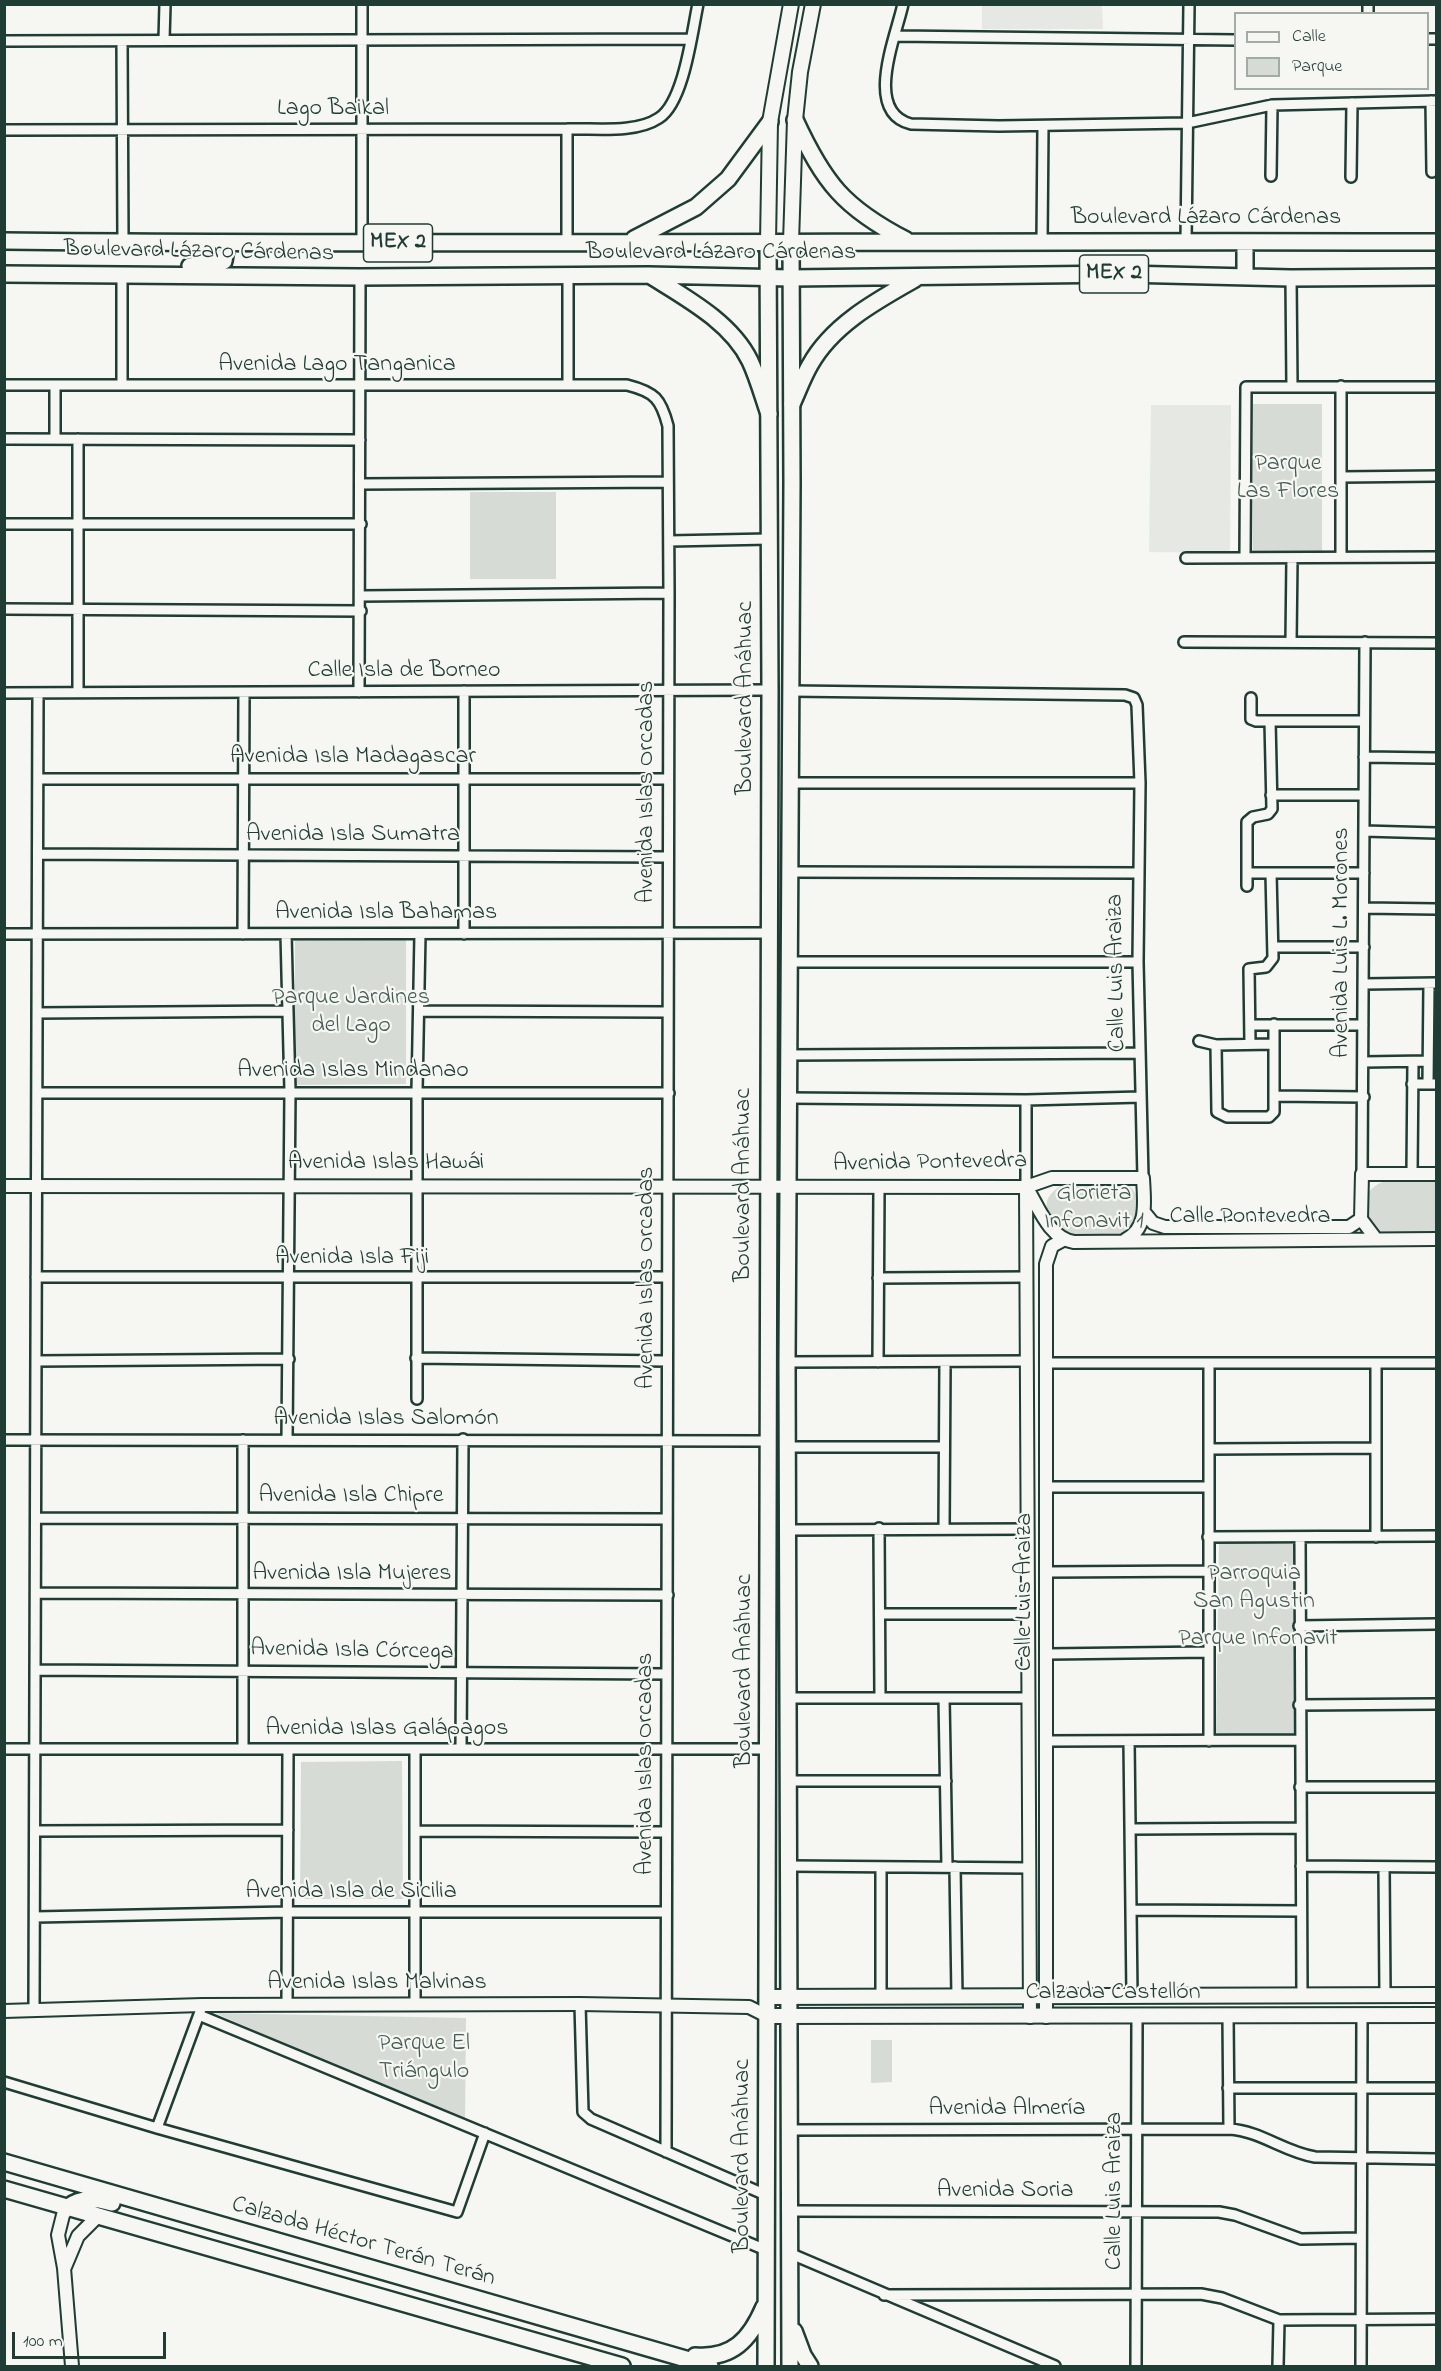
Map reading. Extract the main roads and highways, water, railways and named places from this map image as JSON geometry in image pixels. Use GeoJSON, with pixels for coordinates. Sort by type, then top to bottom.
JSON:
{"type":"FeatureCollection","features":[{"type":"Feature","properties":{"kind":"main road","name":"Boulevard Anáhuac"},"geometry":{"type":"LineString","coordinates":[[766,2367],[770,690],[768,242],[770,122],[791,4]]}},
{"type":"Feature","properties":{"kind":"main road","name":"Boulevard Anáhuac"},"geometry":{"type":"LineString","coordinates":[[790,2367],[787,1362],[791,872],[791,242],[795,120],[800,72],[813,4]]}},
{"type":"Feature","properties":{"kind":"main road"},"geometry":{"type":"LineString","coordinates":[[795,120],[817,167],[845,201],[869,220],[909,242]]}},
{"type":"Feature","properties":{"kind":"main road"},"geometry":{"type":"LineString","coordinates":[[629,241],[696,207],[728,179],[770,122]]}},
{"type":"Feature","properties":{"kind":"main road","name":"Boulevard Lázaro Cárdenas"},"geometry":{"type":"LineString","coordinates":[[4,241],[226,244],[629,241],[1437,242]]}},
{"type":"Feature","properties":{"kind":"main road"},"geometry":{"type":"LineString","coordinates":[[1245,242],[1245,275]]}},
{"type":"Feature","properties":{"kind":"main road"},"geometry":{"type":"LineString","coordinates":[[146,274],[160,269],[222,262],[226,258],[226,244]]}},
{"type":"Feature","properties":{"kind":"main road","name":"Boulevard Lázaro Cárdenas"},"geometry":{"type":"LineString","coordinates":[[4,274],[360,277],[648,275],[917,278],[1124,274],[1245,275],[1292,278],[1437,278]]}},
{"type":"Feature","properties":{"kind":"main road"},"geometry":{"type":"LineString","coordinates":[[648,275],[692,302],[718,323],[739,346],[749,360],[769,414]]}},
{"type":"Feature","properties":{"kind":"main road"},"geometry":{"type":"LineString","coordinates":[[792,404],[810,364],[837,332],[869,305],[917,278]]}},
{"type":"Feature","properties":{"kind":"main road","name":"Calzada Castellón"},"geometry":{"type":"LineString","coordinates":[[767,1997],[1437,1995]]}},
{"type":"Feature","properties":{"kind":"main road","name":"Calzada Castellón"},"geometry":{"type":"LineString","coordinates":[[767,2016],[1437,2015]]}},
{"type":"Feature","properties":{"kind":"main road","name":"Calzada Héctor Terán Terán"},"geometry":{"type":"LineString","coordinates":[[7,2165],[710,2367]]}},
{"type":"Feature","properties":{"kind":"main road","name":"Calzada Héctor Terán Terán"},"geometry":{"type":"LineString","coordinates":[[4,2189],[99,2215],[588,2362],[622,2367]]}},
{"type":"Feature","properties":{"kind":"main road"},"geometry":{"type":"LineString","coordinates":[[69,2207],[89,2199],[135,2208],[159,2207]]}},
{"type":"Feature","properties":{"kind":"main road"},"geometry":{"type":"LineString","coordinates":[[665,2353],[709,2357],[725,2354],[739,2345],[751,2331],[766,2301]]}},
{"type":"Feature","properties":{"kind":"main road"},"geometry":{"type":"LineString","coordinates":[[790,2318],[802,2355],[810,2367]]}},
{"type":"Feature","properties":{"kind":"park label","name":"Parque Las Flores"},"geometry":{"type":"Point","coordinates":[1288,479]}},
{"type":"Feature","properties":{"kind":"park label","name":"Parque Jardines del Lago"},"geometry":{"type":"Point","coordinates":[351,1013]}},
{"type":"Feature","properties":{"kind":"park label","name":"Glorieta Infonavit 1"},"geometry":{"type":"Point","coordinates":[1094,1209]}},
{"type":"Feature","properties":{"kind":"park label","name":"Parroquia San Agustin"},"geometry":{"type":"Point","coordinates":[1254,1589]}},
{"type":"Feature","properties":{"kind":"park label","name":"Parque Infonavit"},"geometry":{"type":"Point","coordinates":[1258,1640]}},
{"type":"Feature","properties":{"kind":"park label","name":"Parque El Triángulo"},"geometry":{"type":"Point","coordinates":[424,2059]}}]}
